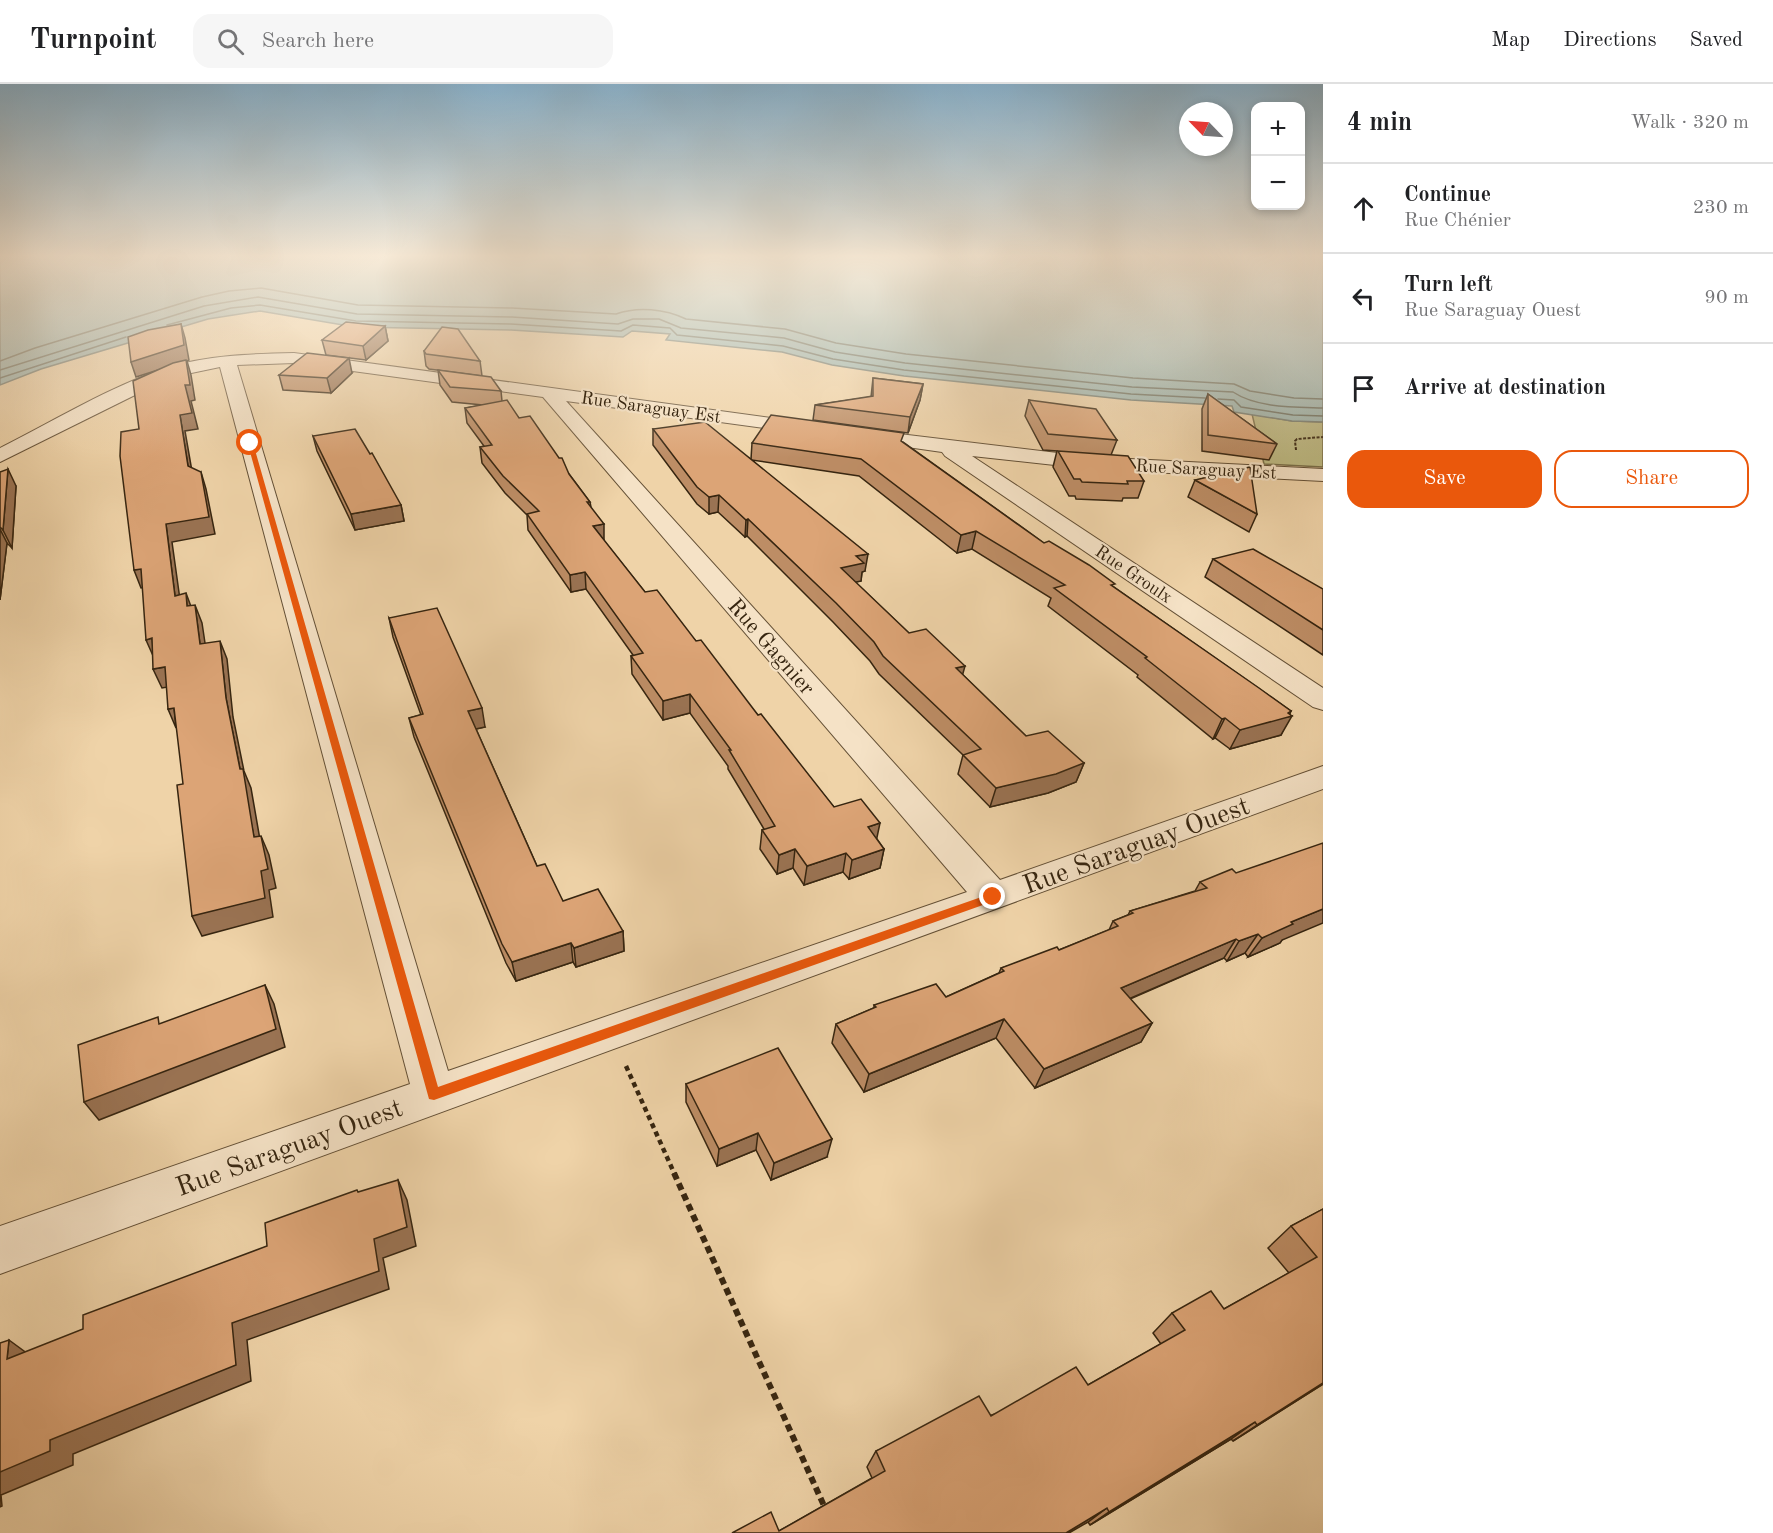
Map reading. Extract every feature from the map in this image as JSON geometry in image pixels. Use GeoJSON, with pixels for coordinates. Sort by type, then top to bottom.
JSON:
{"type":"FeatureCollection","features":[{"type":"Feature","properties":{"kind":"street","name":"Rue Saraguay Est"},"geometry":{"type":"LineString","coordinates":[[0,456],[149,381],[172,372],[227,360],[294,358],[946,447],[1091,463],[1323,475]]}},
{"type":"Feature","properties":{"kind":"street"},"geometry":{"type":"LineString","coordinates":[[227,360],[434,1095]]}},
{"type":"Feature","properties":{"kind":"street","name":"Rue Gagnier"},"geometry":{"type":"LineString","coordinates":[[550,394],[993,897]]}},
{"type":"Feature","properties":{"kind":"street","name":"Rue Groulx"},"geometry":{"type":"LineString","coordinates":[[946,447],[1323,701]]}},
{"type":"Feature","properties":{"kind":"street","name":"Rue Saraguay Ouest"},"geometry":{"type":"LineString","coordinates":[[0,1250],[993,897],[1323,777]]}},
{"type":"Feature","properties":{"kind":"path"},"geometry":{"type":"LineString","coordinates":[[611,1033],[826,1511]]}},
{"type":"Feature","properties":{"kind":"shaded area"},"geometry":{"type":"Polygon","coordinates":[[[1252,414],[1292,421],[1323,422],[1323,467],[1264,464],[1252,414]]]}},
{"type":"Feature","properties":{"kind":"water"},"geometry":{"type":"Polygon","coordinates":[[[0,323],[196,323],[41,369],[0,385],[0,323]]]}},
{"type":"Feature","properties":{"kind":"water"},"geometry":{"type":"Polygon","coordinates":[[[329,323],[1323,323],[1323,422],[1292,421],[1234,412],[1232,406],[1131,400],[904,376],[832,365],[782,352],[666,340],[670,334],[632,331],[623,337],[511,330],[355,327],[329,323]]]}},
{"type":"Feature","properties":{"kind":"building"},"geometry":{"type":"Polygon","coordinates":[[[345,323],[385,326],[363,346],[322,340],[345,323]]]}},
{"type":"Feature","properties":{"kind":"building"},"geometry":{"type":"Polygon","coordinates":[[[181,324],[184,345],[131,362],[128,337],[148,330],[181,324]]]}},
{"type":"Feature","properties":{"kind":"building"},"geometry":{"type":"Polygon","coordinates":[[[442,327],[458,329],[480,361],[426,354],[424,351],[442,327]]]}},
{"type":"Feature","properties":{"kind":"building"},"geometry":{"type":"Polygon","coordinates":[[[307,353],[349,358],[327,378],[279,375],[307,353]]]}},
{"type":"Feature","properties":{"kind":"building"},"geometry":{"type":"Polygon","coordinates":[[[186,360],[190,385],[185,385],[192,413],[180,415],[188,466],[201,472],[209,517],[166,524],[175,596],[186,593],[187,606],[195,605],[200,644],[220,641],[226,698],[240,769],[243,769],[254,837],[261,836],[268,869],[261,871],[265,898],[192,916],[177,785],[183,784],[174,708],[168,709],[165,667],[153,669],[152,638],[146,640],[141,569],[134,570],[120,456],[121,432],[139,429],[133,381],[173,363],[186,360]]]}},
{"type":"Feature","properties":{"kind":"building"},"geometry":{"type":"Polygon","coordinates":[[[438,370],[491,377],[501,391],[450,387],[438,370]]]}},
{"type":"Feature","properties":{"kind":"building"},"geometry":{"type":"Polygon","coordinates":[[[873,378],[923,384],[910,417],[815,405],[873,396],[873,378]]]}},
{"type":"Feature","properties":{"kind":"building"},"geometry":{"type":"Polygon","coordinates":[[[1208,394],[1277,444],[1208,435],[1208,394]]]}},
{"type":"Feature","properties":{"kind":"building"},"geometry":{"type":"Polygon","coordinates":[[[507,400],[519,418],[530,416],[559,458],[562,458],[569,474],[604,524],[593,526],[645,592],[657,590],[696,641],[701,640],[758,715],[761,714],[834,807],[861,799],[880,823],[868,827],[884,849],[852,860],[846,853],[807,866],[795,849],[779,855],[762,830],[775,826],[729,750],[731,750],[690,694],[663,701],[631,656],[643,653],[585,572],[570,575],[527,514],[539,511],[503,476],[480,447],[492,445],[465,408],[507,400]]]}},
{"type":"Feature","properties":{"kind":"building"},"geometry":{"type":"Polygon","coordinates":[[[1029,400],[1096,409],[1117,440],[1048,434],[1029,400]]]}},
{"type":"Feature","properties":{"kind":"building"},"geometry":{"type":"Polygon","coordinates":[[[771,415],[904,433],[901,441],[1044,543],[1049,541],[1089,565],[1115,584],[1111,585],[1291,711],[1288,713],[1292,716],[1240,730],[1225,718],[1222,719],[1145,658],[1147,657],[1054,588],[1065,585],[976,531],[961,535],[861,459],[752,443],[771,415]]]}},
{"type":"Feature","properties":{"kind":"building"},"geometry":{"type":"Polygon","coordinates":[[[705,422],[868,554],[856,556],[864,563],[841,568],[909,633],[926,629],[965,666],[956,668],[1026,736],[1048,731],[1084,763],[1056,774],[996,788],[963,755],[981,749],[883,656],[874,642],[836,603],[748,519],[746,520],[719,495],[709,497],[697,487],[653,429],[705,422]]]}},
{"type":"Feature","properties":{"kind":"building"},"geometry":{"type":"Polygon","coordinates":[[[355,429],[370,454],[372,453],[401,505],[351,514],[313,436],[355,429]]]}},
{"type":"Feature","properties":{"kind":"building"},"geometry":{"type":"Polygon","coordinates":[[[1058,451],[1128,456],[1144,481],[1127,481],[1128,484],[1082,482],[1080,479],[1074,479],[1058,451]]]}},
{"type":"Feature","properties":{"kind":"building"},"geometry":{"type":"Polygon","coordinates":[[[1250,467],[1257,514],[1195,480],[1250,467]]]}},
{"type":"Feature","properties":{"kind":"building"},"geometry":{"type":"Polygon","coordinates":[[[8,469],[3,530],[0,527],[0,472],[8,469]]]}},
{"type":"Feature","properties":{"kind":"building"},"geometry":{"type":"Polygon","coordinates":[[[1253,549],[1323,589],[1323,630],[1213,559],[1253,549]]]}},
{"type":"Feature","properties":{"kind":"building"},"geometry":{"type":"Polygon","coordinates":[[[437,608],[482,708],[468,711],[537,866],[545,864],[563,901],[598,889],[623,931],[574,948],[571,943],[512,962],[502,944],[409,718],[423,714],[389,618],[437,608]]]}},
{"type":"Feature","properties":{"kind":"building"},"geometry":{"type":"Polygon","coordinates":[[[1323,843],[1323,909],[1291,922],[1293,924],[1262,938],[1258,934],[1239,941],[1236,939],[1121,988],[1152,1023],[1044,1069],[1004,1019],[869,1074],[836,1024],[876,1007],[874,1005],[936,984],[946,997],[1004,971],[1001,968],[1057,947],[1059,950],[1118,926],[1113,921],[1133,913],[1130,911],[1207,888],[1200,882],[1232,869],[1236,873],[1323,843]]]}},
{"type":"Feature","properties":{"kind":"building"},"geometry":{"type":"Polygon","coordinates":[[[265,985],[276,1029],[84,1102],[78,1045],[158,1017],[159,1024],[265,985]]]}},
{"type":"Feature","properties":{"kind":"building"},"geometry":{"type":"Polygon","coordinates":[[[778,1048],[832,1139],[774,1163],[758,1133],[719,1149],[686,1084],[778,1048]]]}},
{"type":"Feature","properties":{"kind":"building"},"geometry":{"type":"Polygon","coordinates":[[[398,1180],[407,1227],[374,1239],[379,1271],[232,1323],[236,1365],[50,1440],[50,1451],[0,1472],[0,1343],[9,1340],[7,1359],[83,1329],[83,1315],[267,1246],[265,1223],[357,1190],[358,1192],[398,1180]]]}},
{"type":"Feature","properties":{"kind":"building"},"geometry":{"type":"Polygon","coordinates":[[[1323,1209],[1323,1383],[1257,1425],[1255,1422],[1109,1512],[1107,1508],[1066,1533],[732,1533],[771,1512],[779,1531],[885,1471],[876,1451],[979,1396],[991,1416],[1076,1367],[1088,1385],[1185,1330],[1172,1313],[1211,1291],[1224,1309],[1317,1257],[1291,1226],[1323,1209]]]}},
{"type":"Feature","properties":{"kind":"route"},"geometry":{"type":"LineString","coordinates":[[250,443],[434,1095],[993,897]]}}]}
